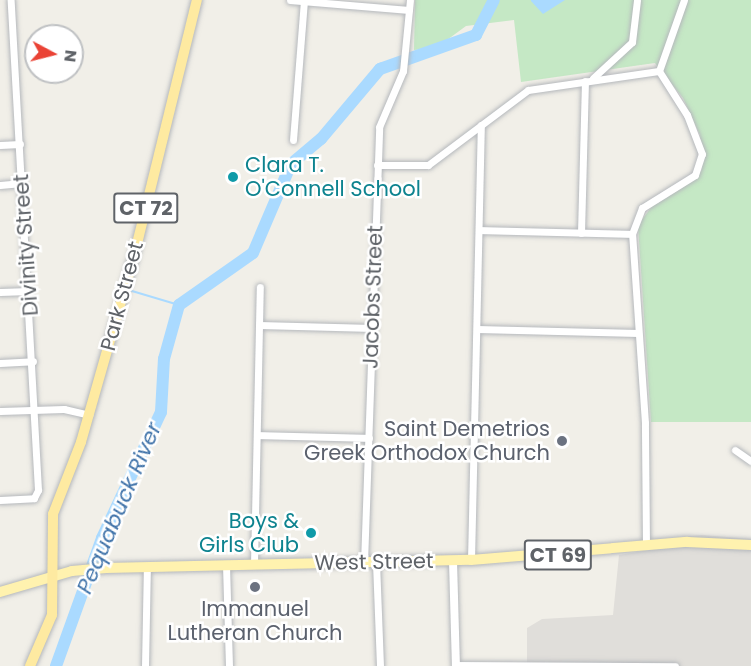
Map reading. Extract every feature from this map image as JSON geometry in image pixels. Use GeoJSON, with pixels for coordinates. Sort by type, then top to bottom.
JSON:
{"type":"FeatureCollection","features":[{"type":"Feature","properties":{"kind":"highway","name":"Park Street"},"geometry":{"type":"LineString","coordinates":[[53,578],[52,519],[89,415],[197,0]]}},
{"type":"Feature","properties":{"kind":"highway","name":"CT 72"},"geometry":{"type":"LineString","coordinates":[[30,666],[49,632],[53,578]]}},
{"type":"Feature","properties":{"kind":"main road","name":"West Street"},"geometry":{"type":"LineString","coordinates":[[0,592],[82,570],[100,568],[453,561],[704,541],[751,545]]}},
{"type":"Feature","properties":{"kind":"street","name":"Divinity Street"},"geometry":{"type":"LineString","coordinates":[[0,500],[34,498],[38,490],[33,361],[11,0]]}},
{"type":"Feature","properties":{"kind":"street"},"geometry":{"type":"LineString","coordinates":[[290,0],[409,10]]}},
{"type":"Feature","properties":{"kind":"street","name":"Jacobs Street"},"geometry":{"type":"LineString","coordinates":[[364,562],[380,127],[404,71],[410,0]]}},
{"type":"Feature","properties":{"kind":"street"},"geometry":{"type":"LineString","coordinates":[[581,233],[589,80],[632,42],[637,0]]}},
{"type":"Feature","properties":{"kind":"street"},"geometry":{"type":"LineString","coordinates":[[659,71],[684,0]]}},
{"type":"Feature","properties":{"kind":"street"},"geometry":{"type":"LineString","coordinates":[[293,140],[304,1]]}},
{"type":"Feature","properties":{"kind":"street"},"geometry":{"type":"LineString","coordinates":[[377,165],[428,165],[528,90],[659,71]]}},
{"type":"Feature","properties":{"kind":"street"},"geometry":{"type":"LineString","coordinates":[[646,546],[632,234],[642,208],[690,179],[702,160],[693,127],[659,71]]}},
{"type":"Feature","properties":{"kind":"street"},"geometry":{"type":"LineString","coordinates":[[471,560],[481,125]]}},
{"type":"Feature","properties":{"kind":"street"},"geometry":{"type":"LineString","coordinates":[[0,145],[20,144]]}},
{"type":"Feature","properties":{"kind":"street"},"geometry":{"type":"LineString","coordinates":[[0,185],[22,183]]}},
{"type":"Feature","properties":{"kind":"street"},"geometry":{"type":"LineString","coordinates":[[480,230],[632,234]]}},
{"type":"Feature","properties":{"kind":"street"},"geometry":{"type":"LineString","coordinates":[[254,564],[260,287]]}},
{"type":"Feature","properties":{"kind":"street"},"geometry":{"type":"LineString","coordinates":[[0,292],[29,291]]}},
{"type":"Feature","properties":{"kind":"street"},"geometry":{"type":"LineString","coordinates":[[259,325],[373,328]]}},
{"type":"Feature","properties":{"kind":"street"},"geometry":{"type":"LineString","coordinates":[[477,329],[638,333]]}},
{"type":"Feature","properties":{"kind":"street"},"geometry":{"type":"LineString","coordinates":[[0,363],[33,361]]}},
{"type":"Feature","properties":{"kind":"street"},"geometry":{"type":"LineString","coordinates":[[0,411],[35,410],[89,415]]}},
{"type":"Feature","properties":{"kind":"street"},"geometry":{"type":"LineString","coordinates":[[258,435],[369,438]]}},
{"type":"Feature","properties":{"kind":"street"},"geometry":{"type":"LineString","coordinates":[[735,450],[751,461]]}},
{"type":"Feature","properties":{"kind":"street"},"geometry":{"type":"LineString","coordinates":[[453,561],[456,665],[675,666]]}},
{"type":"Feature","properties":{"kind":"street"},"geometry":{"type":"LineString","coordinates":[[376,562],[380,666]]}},
{"type":"Feature","properties":{"kind":"street"},"geometry":{"type":"LineString","coordinates":[[226,565],[230,666]]}},
{"type":"Feature","properties":{"kind":"street"},"geometry":{"type":"LineString","coordinates":[[145,666],[147,566]]}},
{"type":"Feature","properties":{"kind":"shaded area"},"geometry":{"type":"Polygon","coordinates":[[[702,535],[751,539],[751,666],[527,666],[527,628],[542,619],[613,615],[619,555],[650,550],[650,540],[702,535]]]}},
{"type":"Feature","properties":{"kind":"green space"},"geometry":{"type":"Polygon","coordinates":[[[415,0],[751,0],[751,422],[651,422],[638,225],[656,201],[702,170],[700,135],[683,98],[655,63],[521,82],[514,20],[466,26],[436,48],[414,50],[415,0]]]}},
{"type":"Feature","properties":{"kind":"water"},"geometry":{"type":"Polygon","coordinates":[[[531,0],[565,0],[543,14],[531,1],[531,0]]]}},
{"type":"Feature","properties":{"kind":"waterway","name":"Pequabuck River"},"geometry":{"type":"LineString","coordinates":[[56,666],[102,538],[161,412],[164,359],[179,305],[253,253],[291,164],[321,139],[380,69],[476,35],[494,0]]}},
{"type":"Feature","properties":{"kind":"waterway"},"geometry":{"type":"LineString","coordinates":[[132,291],[179,305]]}},
{"type":"Feature","properties":{"kind":"place","name":"Clara T. O'Connell School"},"geometry":{"type":"Point","coordinates":[233,177]}},
{"type":"Feature","properties":{"kind":"place","name":"Saint Demetrios Greek Orthodox Church"},"geometry":{"type":"Point","coordinates":[562,441]}},
{"type":"Feature","properties":{"kind":"place","name":"Boys & Girls Club"},"geometry":{"type":"Point","coordinates":[311,533]}},
{"type":"Feature","properties":{"kind":"place","name":"Immanuel Lutheran Church"},"geometry":{"type":"Point","coordinates":[255,587]}}]}
